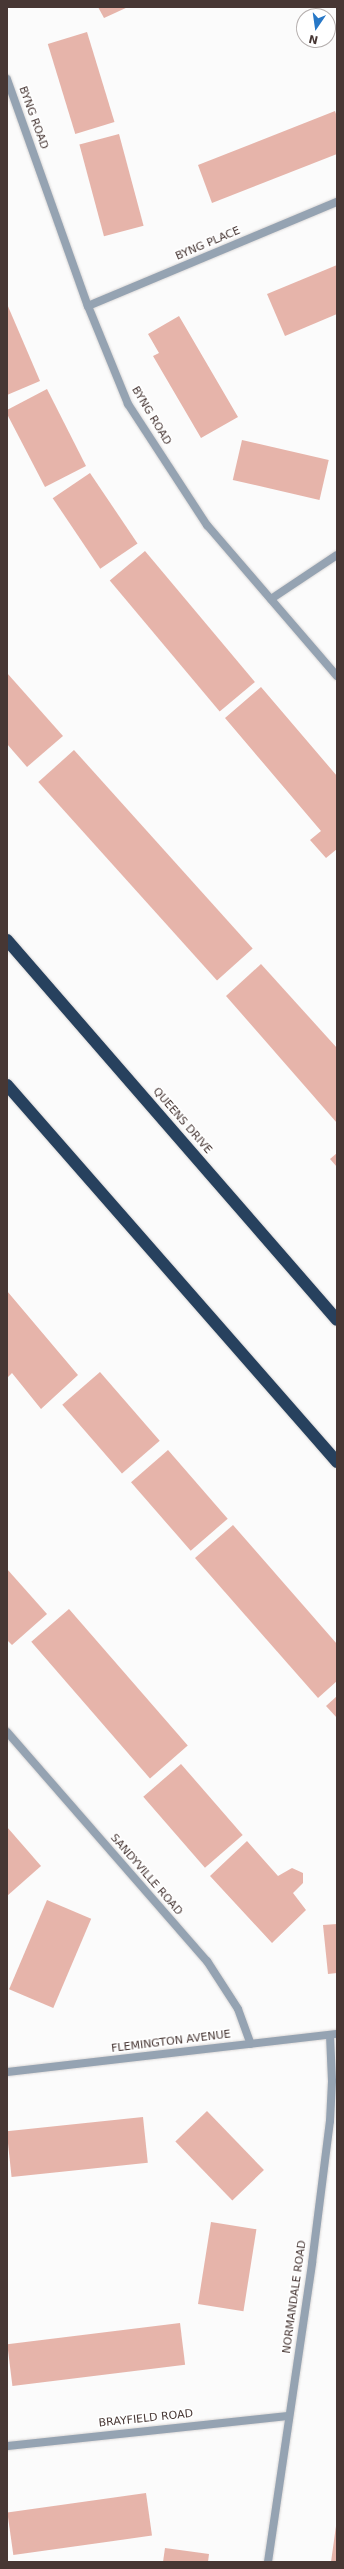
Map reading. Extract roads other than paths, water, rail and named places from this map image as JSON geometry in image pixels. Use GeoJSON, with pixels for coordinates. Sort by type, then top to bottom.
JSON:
{"type":"FeatureCollection","features":[{"type":"Feature","properties":{"kind":"highway","name":"QUEENS DRIVE"},"geometry":{"type":"LineString","coordinates":[[7,940],[337,1320]]}},
{"type":"Feature","properties":{"kind":"highway"},"geometry":{"type":"LineString","coordinates":[[7,1085],[337,1462]]}},
{"type":"Feature","properties":{"kind":"street","name":"BYNG ROAD"},"geometry":{"type":"LineString","coordinates":[[7,79],[88,306],[128,404],[207,526],[337,676]]}},
{"type":"Feature","properties":{"kind":"street","name":"BYNG PLACE"},"geometry":{"type":"LineString","coordinates":[[88,306],[337,202]]}},
{"type":"Feature","properties":{"kind":"street"},"geometry":{"type":"LineString","coordinates":[[271,599],[337,555]]}},
{"type":"Feature","properties":{"kind":"street","name":"SANDYVILLE ROAD"},"geometry":{"type":"LineString","coordinates":[[7,1732],[207,1961],[238,2009],[251,2044]]}},
{"type":"Feature","properties":{"kind":"street","name":"FLEMINGTON AVENUE"},"geometry":{"type":"LineString","coordinates":[[7,2072],[333,2034]]}},
{"type":"Feature","properties":{"kind":"street","name":"NORMANDALE ROAD"},"geometry":{"type":"LineString","coordinates":[[268,2562],[288,2416],[312,2263],[330,2121],[333,2034]]}},
{"type":"Feature","properties":{"kind":"street","name":"BRAYFIELD ROAD"},"geometry":{"type":"LineString","coordinates":[[7,2446],[288,2416]]}}]}
